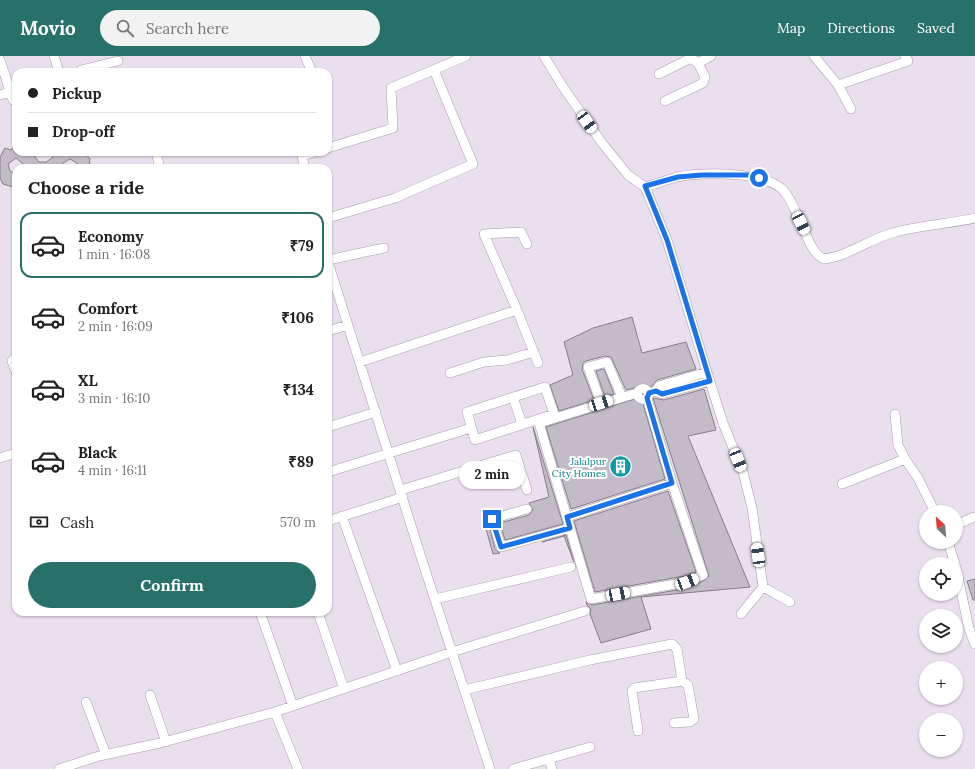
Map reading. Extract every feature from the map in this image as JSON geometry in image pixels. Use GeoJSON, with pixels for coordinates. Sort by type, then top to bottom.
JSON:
{"type":"FeatureCollection","features":[{"type":"Feature","properties":{"kind":"street"},"geometry":{"type":"LineString","coordinates":[[54,56],[58,68]]}},
{"type":"Feature","properties":{"kind":"street"},"geometry":{"type":"LineString","coordinates":[[305,56],[310,68]]}},
{"type":"Feature","properties":{"kind":"street"},"geometry":{"type":"LineString","coordinates":[[332,147],[393,128],[392,88],[466,56]]}},
{"type":"Feature","properties":{"kind":"street"},"geometry":{"type":"LineString","coordinates":[[544,56],[602,143],[628,175],[645,186],[667,240],[708,377],[723,423],[743,472],[752,508],[763,587],[741,614]]}},
{"type":"Feature","properties":{"kind":"street"},"geometry":{"type":"LineString","coordinates":[[698,63],[712,56]]}},
{"type":"Feature","properties":{"kind":"street"},"geometry":{"type":"LineString","coordinates":[[814,56],[838,85],[851,109]]}},
{"type":"Feature","properties":{"kind":"street"},"geometry":{"type":"LineString","coordinates":[[838,85],[908,61],[905,56]]}},
{"type":"Feature","properties":{"kind":"street"},"geometry":{"type":"LineString","coordinates":[[659,74],[691,58],[698,63],[705,76],[703,82],[665,101]]}},
{"type":"Feature","properties":{"kind":"street"},"geometry":{"type":"LineString","coordinates":[[0,60],[12,91]]}},
{"type":"Feature","properties":{"kind":"street"},"geometry":{"type":"LineString","coordinates":[[91,68],[118,61]]}},
{"type":"Feature","properties":{"kind":"street"},"geometry":{"type":"LineString","coordinates":[[332,217],[395,198],[473,164],[434,70]]}},
{"type":"Feature","properties":{"kind":"street"},"geometry":{"type":"LineString","coordinates":[[0,95],[12,94]]}},
{"type":"Feature","properties":{"kind":"street"},"geometry":{"type":"LineString","coordinates":[[645,186],[678,177],[702,175],[750,175],[769,181],[782,189],[792,203],[815,252],[824,259],[848,253],[871,241],[895,232],[975,218]]}},
{"type":"Feature","properties":{"kind":"street"},"geometry":{"type":"LineString","coordinates":[[527,244],[521,232],[484,234],[538,363]]}},
{"type":"Feature","properties":{"kind":"street"},"geometry":{"type":"LineString","coordinates":[[332,260],[384,248]]}},
{"type":"Feature","properties":{"kind":"street"},"geometry":{"type":"LineString","coordinates":[[332,274],[490,769]]}},
{"type":"Feature","properties":{"kind":"street"},"geometry":{"type":"LineString","coordinates":[[360,362],[517,310]]}},
{"type":"Feature","properties":{"kind":"street"},"geometry":{"type":"LineString","coordinates":[[332,330],[348,325]]}},
{"type":"Feature","properties":{"kind":"street"},"geometry":{"type":"LineString","coordinates":[[450,373],[484,362],[507,360],[534,352]]}},
{"type":"Feature","properties":{"kind":"street"},"geometry":{"type":"LineString","coordinates":[[601,403],[588,367],[607,362],[622,397]]}},
{"type":"Feature","properties":{"kind":"street"},"geometry":{"type":"LineString","coordinates":[[651,394],[672,483],[703,576],[687,582],[591,599],[539,423],[637,393],[640,399],[651,394],[659,386],[708,377]]}},
{"type":"Feature","properties":{"kind":"street"},"geometry":{"type":"LineString","coordinates":[[545,387],[554,414],[475,440],[467,412],[513,397],[545,387]]}},
{"type":"Feature","properties":{"kind":"street"},"geometry":{"type":"LineString","coordinates":[[513,397],[522,424]]}},
{"type":"Feature","properties":{"kind":"street"},"geometry":{"type":"LineString","coordinates":[[332,426],[376,412]]}},
{"type":"Feature","properties":{"kind":"street"},"geometry":{"type":"LineString","coordinates":[[895,414],[898,445],[905,459],[918,478],[932,505]]}},
{"type":"Feature","properties":{"kind":"street"},"geometry":{"type":"LineString","coordinates":[[332,471],[471,428]]}},
{"type":"Feature","properties":{"kind":"street"},"geometry":{"type":"LineString","coordinates":[[0,458],[12,454]]}},
{"type":"Feature","properties":{"kind":"street"},"geometry":{"type":"LineString","coordinates":[[332,520],[516,455],[527,490]]}},
{"type":"Feature","properties":{"kind":"street"},"geometry":{"type":"LineString","coordinates":[[842,484],[905,459]]}},
{"type":"Feature","properties":{"kind":"street"},"geometry":{"type":"LineString","coordinates":[[567,517],[672,483]]}},
{"type":"Feature","properties":{"kind":"street"},"geometry":{"type":"LineString","coordinates":[[527,509],[492,519],[501,547],[570,528]]}},
{"type":"Feature","properties":{"kind":"street"},"geometry":{"type":"LineString","coordinates":[[342,516],[397,672]]}},
{"type":"Feature","properties":{"kind":"street"},"geometry":{"type":"LineString","coordinates":[[963,522],[974,517]]}},
{"type":"Feature","properties":{"kind":"street"},"geometry":{"type":"LineString","coordinates":[[435,599],[571,568]]}},
{"type":"Feature","properties":{"kind":"street"},"geometry":{"type":"LineString","coordinates":[[763,587],[790,602]]}},
{"type":"Feature","properties":{"kind":"street"},"geometry":{"type":"LineString","coordinates":[[963,600],[969,629],[975,644]]}},
{"type":"Feature","properties":{"kind":"street"},"geometry":{"type":"LineString","coordinates":[[59,769],[106,755],[166,742],[275,712],[397,672],[452,652],[585,611]]}},
{"type":"Feature","properties":{"kind":"street"},"geometry":{"type":"LineString","coordinates":[[261,616],[293,706]]}},
{"type":"Feature","properties":{"kind":"street"},"geometry":{"type":"LineString","coordinates":[[319,616],[344,689]]}},
{"type":"Feature","properties":{"kind":"street"},"geometry":{"type":"LineString","coordinates":[[464,690],[590,660],[666,644],[672,644],[677,649],[682,681]]}},
{"type":"Feature","properties":{"kind":"street"},"geometry":{"type":"LineString","coordinates":[[638,731],[632,691],[634,688],[682,681],[688,685],[694,719],[690,722],[674,723]]}},
{"type":"Feature","properties":{"kind":"street"},"geometry":{"type":"LineString","coordinates":[[150,695],[166,742]]}},
{"type":"Feature","properties":{"kind":"street"},"geometry":{"type":"LineString","coordinates":[[86,702],[106,755]]}},
{"type":"Feature","properties":{"kind":"street"},"geometry":{"type":"LineString","coordinates":[[275,712],[298,769]]}},
{"type":"Feature","properties":{"kind":"street"},"geometry":{"type":"LineString","coordinates":[[513,769],[590,747]]}},
{"type":"Feature","properties":{"kind":"street"},"geometry":{"type":"LineString","coordinates":[[549,759],[552,769]]}},
{"type":"Feature","properties":{"kind":"building"},"geometry":{"type":"Polygon","coordinates":[[[5,148],[11,150],[12,149],[12,156],[34,156],[39,162],[46,162],[53,156],[87,156],[90,159],[89,164],[77,164],[70,159],[62,164],[23,164],[16,158],[8,164],[10,171],[12,172],[12,187],[3,184],[0,178],[0,157],[5,148]]]}},
{"type":"Feature","properties":{"kind":"building"},"geometry":{"type":"Polygon","coordinates":[[[632,317],[642,353],[686,342],[696,369],[657,380],[652,386],[645,389],[643,394],[641,389],[638,387],[626,390],[611,357],[605,356],[586,361],[583,363],[582,369],[594,400],[559,411],[550,385],[573,375],[564,342],[593,328],[632,317]]]}},
{"type":"Feature","properties":{"kind":"building"},"geometry":{"type":"Polygon","coordinates":[[[604,369],[614,394],[605,397],[596,371],[604,369]]]}},
{"type":"Feature","properties":{"kind":"building"},"geometry":{"type":"Polygon","coordinates":[[[704,389],[716,430],[688,436],[750,587],[641,597],[651,629],[601,643],[590,614],[591,609],[586,602],[592,605],[688,588],[705,580],[709,576],[653,398],[664,400],[704,389]]]}},
{"type":"Feature","properties":{"kind":"building"},"geometry":{"type":"Polygon","coordinates":[[[641,397],[665,479],[571,509],[546,427],[641,397]]]}},
{"type":"Feature","properties":{"kind":"building"},"geometry":{"type":"Polygon","coordinates":[[[533,427],[563,524],[505,540],[500,523],[529,515],[533,510],[529,503],[549,497],[533,427]]]}},
{"type":"Feature","properties":{"kind":"building"},"geometry":{"type":"Polygon","coordinates":[[[668,491],[696,572],[685,576],[595,592],[574,521],[668,491]]]}},
{"type":"Feature","properties":{"kind":"building"},"geometry":{"type":"Polygon","coordinates":[[[487,517],[495,549],[500,553],[493,554],[483,518],[487,517]]]}},
{"type":"Feature","properties":{"kind":"building"},"geometry":{"type":"Polygon","coordinates":[[[566,535],[574,562],[564,536],[542,542],[566,535]]]}},
{"type":"Feature","properties":{"kind":"building"},"geometry":{"type":"Polygon","coordinates":[[[975,579],[975,600],[973,600],[967,581],[975,579]]]}},
{"type":"Feature","properties":{"kind":"place","name":"Jalalpur City Homes"},"geometry":{"type":"Point","coordinates":[621,467]}},
{"type":"Feature","properties":{"kind":"route"},"geometry":{"type":"LineString","coordinates":[[492,519],[501,547],[570,528],[567,517],[672,483],[647,398],[649,393],[656,391],[662,394],[710,381],[667,240],[645,186],[678,177],[702,175],[750,175],[759,178]]}}]}
